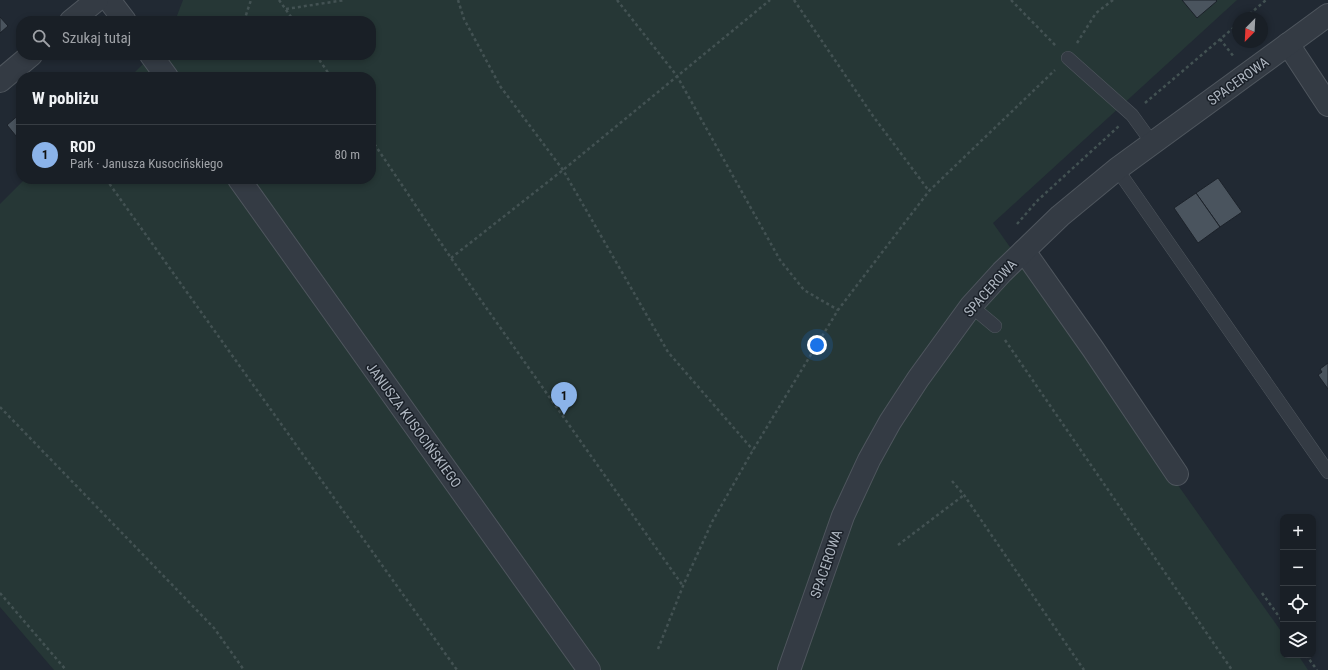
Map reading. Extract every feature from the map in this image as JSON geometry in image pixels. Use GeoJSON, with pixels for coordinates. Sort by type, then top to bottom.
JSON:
{"type":"FeatureCollection","features":[{"type":"Feature","properties":{"kind":"street"},"geometry":{"type":"LineString","coordinates":[[77,16],[96,0]]}},
{"type":"Feature","properties":{"kind":"street"},"geometry":{"type":"LineString","coordinates":[[109,0],[121,16]]}},
{"type":"Feature","properties":{"kind":"street","name":"SPACEROWA"},"geometry":{"type":"LineString","coordinates":[[789,670],[843,516],[869,460],[890,422],[918,379],[971,306],[1002,272],[1060,216],[1117,169],[1328,15]]}},
{"type":"Feature","properties":{"kind":"street"},"geometry":{"type":"LineString","coordinates":[[1288,44],[1328,105]]}},
{"type":"Feature","properties":{"kind":"street"},"geometry":{"type":"LineString","coordinates":[[0,81],[25,60]]}},
{"type":"Feature","properties":{"kind":"street"},"geometry":{"type":"LineString","coordinates":[[155,60],[163,72]]}},
{"type":"Feature","properties":{"kind":"street","name":"JANUSZA KUSOCIŃSKIEGO"},"geometry":{"type":"LineString","coordinates":[[243,184],[589,670]]}},
{"type":"Feature","properties":{"kind":"street"},"geometry":{"type":"LineString","coordinates":[[1024,251],[1177,474]]}},
{"type":"Feature","properties":{"kind":"lane"},"geometry":{"type":"LineString","coordinates":[[1068,58],[1132,115],[1153,144]]}},
{"type":"Feature","properties":{"kind":"lane"},"geometry":{"type":"LineString","coordinates":[[1117,169],[1328,472]]}},
{"type":"Feature","properties":{"kind":"lane"},"geometry":{"type":"LineString","coordinates":[[971,306],[995,326]]}},
{"type":"Feature","properties":{"kind":"path"},"geometry":{"type":"LineString","coordinates":[[246,16],[251,0]]}},
{"type":"Feature","properties":{"kind":"path"},"geometry":{"type":"LineString","coordinates":[[279,0],[291,16]]}},
{"type":"Feature","properties":{"kind":"path"},"geometry":{"type":"LineString","coordinates":[[286,8],[345,0]]}},
{"type":"Feature","properties":{"kind":"path"},"geometry":{"type":"LineString","coordinates":[[458,0],[464,19],[500,86],[563,170],[668,352],[753,450]]}},
{"type":"Feature","properties":{"kind":"path"},"geometry":{"type":"LineString","coordinates":[[617,0],[677,76],[780,260],[804,290],[838,310]]}},
{"type":"Feature","properties":{"kind":"path"},"geometry":{"type":"LineString","coordinates":[[451,258],[563,170],[770,0]]}},
{"type":"Feature","properties":{"kind":"path"},"geometry":{"type":"LineString","coordinates":[[794,0],[873,116],[929,191]]}},
{"type":"Feature","properties":{"kind":"path"},"geometry":{"type":"LineString","coordinates":[[1010,0],[1068,58]]}},
{"type":"Feature","properties":{"kind":"path"},"geometry":{"type":"LineString","coordinates":[[658,649],[712,522],[753,450],[838,310],[929,191],[1068,58],[1096,13],[1113,0]]}},
{"type":"Feature","properties":{"kind":"path"},"geometry":{"type":"LineString","coordinates":[[1252,12],[1266,0]]}},
{"type":"Feature","properties":{"kind":"path"},"geometry":{"type":"LineString","coordinates":[[319,60],[328,72]]}},
{"type":"Feature","properties":{"kind":"path"},"geometry":{"type":"LineString","coordinates":[[376,146],[451,258],[684,586]]}},
{"type":"Feature","properties":{"kind":"path"},"geometry":{"type":"LineString","coordinates":[[110,184],[457,670]]}},
{"type":"Feature","properties":{"kind":"path"},"geometry":{"type":"LineString","coordinates":[[995,326],[1232,670]]}},
{"type":"Feature","properties":{"kind":"path"},"geometry":{"type":"LineString","coordinates":[[0,407],[214,628],[244,670]]}},
{"type":"Feature","properties":{"kind":"path"},"geometry":{"type":"LineString","coordinates":[[952,481],[964,495],[1084,670]]}},
{"type":"Feature","properties":{"kind":"path"},"geometry":{"type":"LineString","coordinates":[[898,545],[964,495]]}},
{"type":"Feature","properties":{"kind":"path"},"geometry":{"type":"LineString","coordinates":[[1262,593],[1280,618]]}},
{"type":"Feature","properties":{"kind":"path"},"geometry":{"type":"LineString","coordinates":[[0,594],[66,670]]}},
{"type":"Feature","properties":{"kind":"path"},"geometry":{"type":"LineString","coordinates":[[1308,658],[1317,670]]}},
{"type":"Feature","properties":{"kind":"shaded area"},"geometry":{"type":"Polygon","coordinates":[[[183,0],[1237,0],[993,223],[1280,630],[1280,658],[1300,658],[1308,670],[54,670],[0,607],[0,204],[20,184],[376,184],[376,72],[135,72],[147,60],[376,60],[376,16],[177,16],[183,0]]]}},
{"type":"Feature","properties":{"kind":"building"},"geometry":{"type":"Polygon","coordinates":[[[1182,0],[1216,0],[1217,1],[1197,18],[1182,0]]]}},
{"type":"Feature","properties":{"kind":"building"},"geometry":{"type":"Polygon","coordinates":[[[0,17],[8,26],[0,33],[0,17]]]}},
{"type":"Feature","properties":{"kind":"building"},"geometry":{"type":"Polygon","coordinates":[[[16,117],[16,136],[7,125],[16,117]]]}},
{"type":"Feature","properties":{"kind":"building"},"geometry":{"type":"Polygon","coordinates":[[[1218,178],[1242,212],[1220,227],[1196,193],[1218,178]]]}},
{"type":"Feature","properties":{"kind":"building"},"geometry":{"type":"Polygon","coordinates":[[[1196,193],[1220,227],[1198,243],[1174,208],[1196,193]]]}},
{"type":"Feature","properties":{"kind":"building"},"geometry":{"type":"Polygon","coordinates":[[[1328,363],[1328,389],[1318,375],[1322,372],[1320,369],[1328,363]]]}},
{"type":"Feature","properties":{"kind":"place","name":"ROD"},"geometry":{"type":"Point","coordinates":[564,415]}}]}
